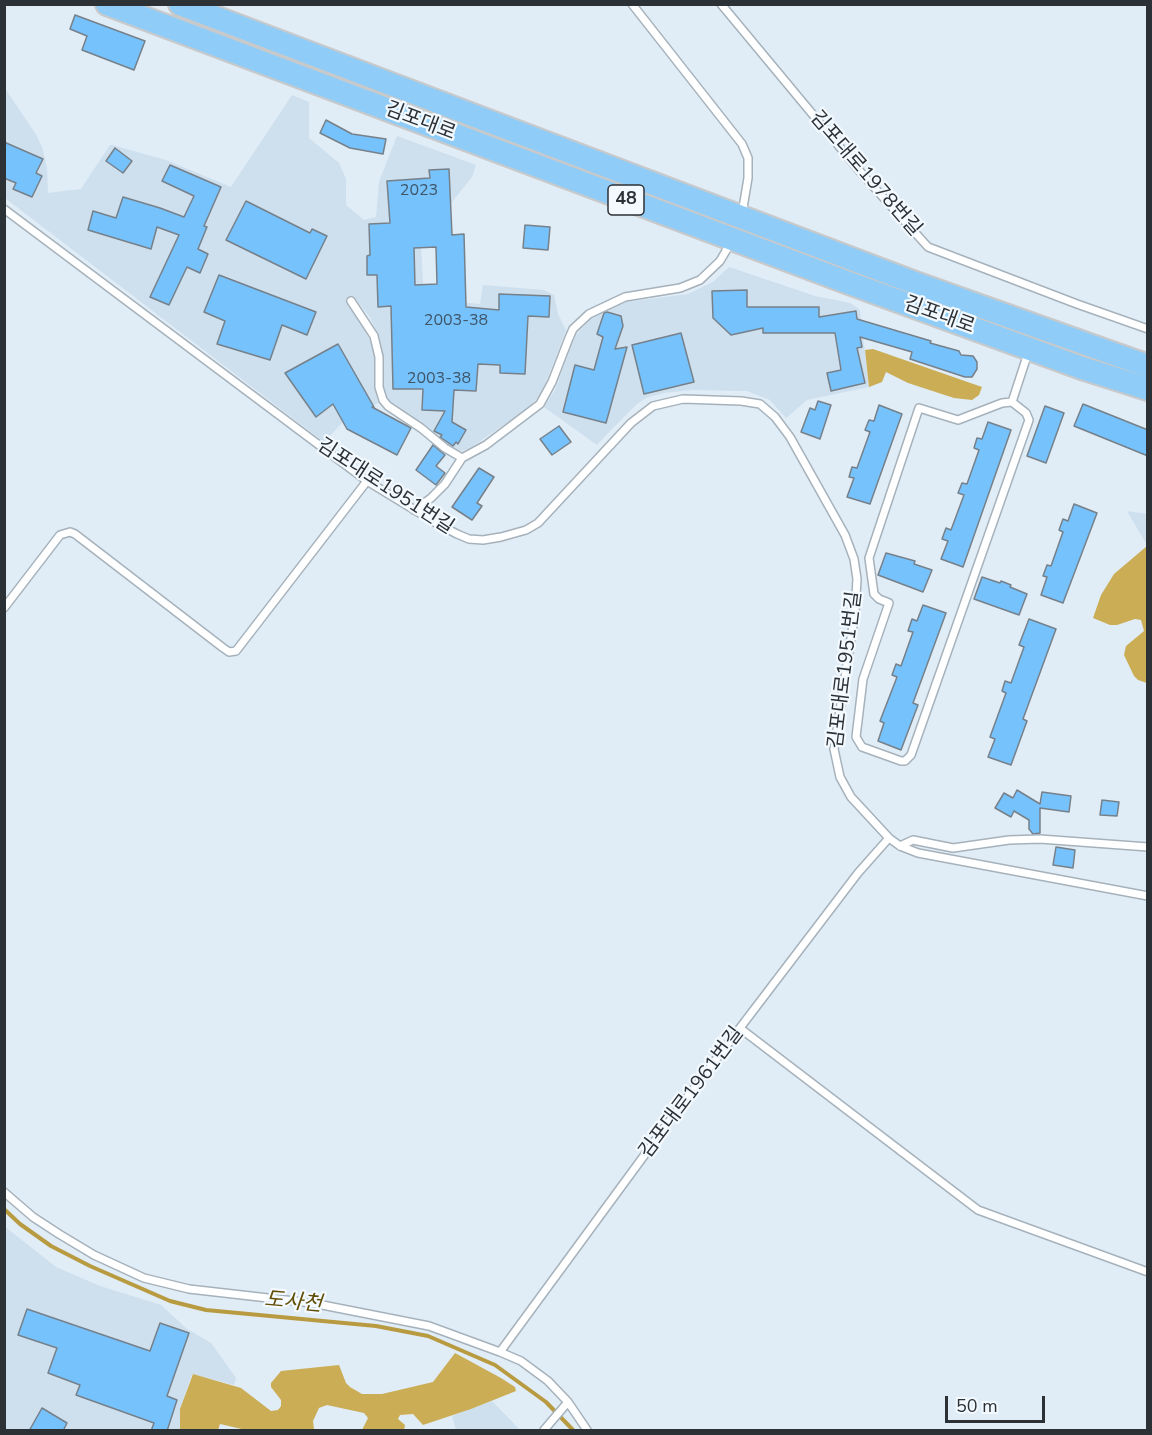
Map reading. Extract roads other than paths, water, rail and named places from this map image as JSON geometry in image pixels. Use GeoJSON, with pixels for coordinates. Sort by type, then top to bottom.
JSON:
{"type":"FeatureCollection","features":[{"type":"Feature","properties":{"kind":"main road","name":"김포대로"},"geometry":{"type":"LineString","coordinates":[[107,4],[737,228],[1148,366]]}},
{"type":"Feature","properties":{"kind":"main road","name":"김포대로"},"geometry":{"type":"LineString","coordinates":[[180,4],[737,228],[1029,350],[1148,389]]}},
{"type":"Feature","properties":{"kind":"lane"},"geometry":{"type":"LineString","coordinates":[[414,510],[445,484],[462,458],[486,445],[540,404],[552,382],[568,338],[573,329],[589,314],[626,297],[680,288],[700,280],[720,261],[737,228],[747,178],[748,158],[742,144],[632,4]]}},
{"type":"Feature","properties":{"kind":"lane","name":"김포대로1978번길"},"geometry":{"type":"LineString","coordinates":[[721,4],[863,175],[928,247],[1148,329]]}},
{"type":"Feature","properties":{"kind":"lane","name":"김포대로1951번길"},"geometry":{"type":"LineString","coordinates":[[4,208],[367,481],[414,510],[469,539],[483,540],[515,534],[538,523],[632,423],[653,406],[683,399],[760,404],[775,417],[790,437],[845,535],[854,559],[857,579],[855,612],[834,757],[840,777],[851,797],[889,838],[900,846],[928,856],[1148,896]]}},
{"type":"Feature","properties":{"kind":"lane"},"geometry":{"type":"LineString","coordinates":[[351,301],[374,336],[379,357],[379,387],[383,400],[452,453],[462,458]]}},
{"type":"Feature","properties":{"kind":"lane"},"geometry":{"type":"LineString","coordinates":[[1012,402],[1037,328]]}},
{"type":"Feature","properties":{"kind":"lane"},"geometry":{"type":"LineString","coordinates":[[1012,402],[1026,413],[1029,420],[911,755],[905,761],[901,761],[861,747],[856,737],[863,679],[889,603],[874,594],[869,558],[919,408],[958,420],[1002,403],[1012,402]]}},
{"type":"Feature","properties":{"kind":"lane"},"geometry":{"type":"LineString","coordinates":[[4,608],[60,536],[70,532],[222,647],[229,652],[236,651],[367,481]]}},
{"type":"Feature","properties":{"kind":"lane","name":"김포대로1961번길"},"geometry":{"type":"LineString","coordinates":[[500,1353],[680,1108],[858,873],[889,838]]}},
{"type":"Feature","properties":{"kind":"lane"},"geometry":{"type":"LineString","coordinates":[[900,846],[913,840],[953,848],[1009,840],[1040,839],[1148,847]]}},
{"type":"Feature","properties":{"kind":"lane"},"geometry":{"type":"LineString","coordinates":[[741,1029],[978,1210],[1148,1272]]}},
{"type":"Feature","properties":{"kind":"lane"},"geometry":{"type":"LineString","coordinates":[[4,1192],[33,1217],[59,1234],[94,1255],[144,1278],[189,1289],[312,1303],[429,1326],[521,1361],[548,1381],[587,1431]]}},
{"type":"Feature","properties":{"kind":"lane"},"geometry":{"type":"LineString","coordinates":[[544,1431],[565,1405]]}},
{"type":"Feature","properties":{"kind":"waterway","name":"도사천"},"geometry":{"type":"LineString","coordinates":[[4,1209],[20,1224],[51,1246],[170,1301],[206,1310],[376,1326],[428,1336],[495,1365],[546,1402],[573,1430]]}}]}
